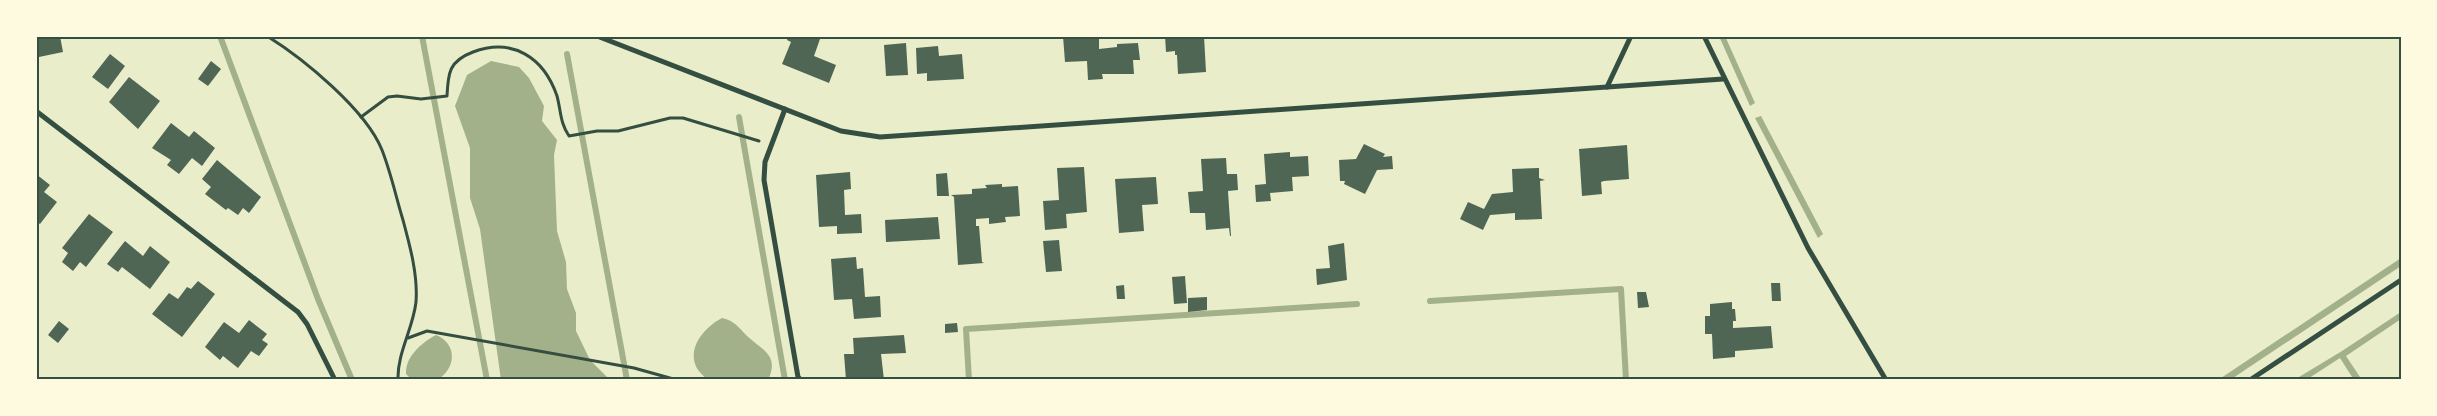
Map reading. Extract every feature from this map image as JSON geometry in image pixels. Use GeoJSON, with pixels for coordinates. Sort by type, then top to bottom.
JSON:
{"type":"FeatureCollection","features":[{"type":"Feature","properties":{"kind":"street"},"geometry":{"type":"LineString","coordinates":[[597,36],[841,131],[880,137],[1723,79]]}},
{"type":"Feature","properties":{"kind":"street"},"geometry":{"type":"LineString","coordinates":[[1606,87],[1631,36]]}},
{"type":"Feature","properties":{"kind":"street"},"geometry":{"type":"LineString","coordinates":[[1704,36],[1723,79],[1808,248],[1886,380]]}},
{"type":"Feature","properties":{"kind":"street"},"geometry":{"type":"LineString","coordinates":[[785,109],[765,162],[764,180],[798,377],[801,380]]}},
{"type":"Feature","properties":{"kind":"street"},"geometry":{"type":"LineString","coordinates":[[36,111],[298,312],[307,324],[335,380]]}},
{"type":"Feature","properties":{"kind":"street"},"geometry":{"type":"LineString","coordinates":[[2250,380],[2401,280]]}},
{"type":"Feature","properties":{"kind":"path"},"geometry":{"type":"LineString","coordinates":[[267,36],[305,64],[361,117],[382,150],[408,239],[414,271],[416,302],[408,338],[400,358],[398,380]]}},
{"type":"Feature","properties":{"kind":"path"},"geometry":{"type":"LineString","coordinates":[[361,117],[388,97],[397,96],[420,99],[447,96],[448,74],[460,57],[483,48],[509,47],[532,56],[546,75],[556,96],[562,125],[569,136],[598,131],[618,131],[670,118],[694,120],[748,136]]}},
{"type":"Feature","properties":{"kind":"path"},"geometry":{"type":"LineString","coordinates":[[408,338],[428,331],[634,368],[677,380]]}},
{"type":"Feature","properties":{"kind":"shaded area"},"geometry":{"type":"Polygon","coordinates":[[[1719,36],[1725,36],[1755,103],[1750,106],[1719,36]]]}},
{"type":"Feature","properties":{"kind":"shaded area"},"geometry":{"type":"Polygon","coordinates":[[[491,61],[519,67],[529,78],[544,106],[542,121],[557,140],[554,155],[557,231],[566,262],[567,289],[576,313],[576,331],[590,360],[610,380],[501,380],[480,229],[470,198],[470,148],[455,106],[467,75],[491,61]]]}},
{"type":"Feature","properties":{"kind":"shaded area"},"geometry":{"type":"Polygon","coordinates":[[[1761,116],[1823,234],[1818,238],[1755,118],[1761,116]]]}},
{"type":"Feature","properties":{"kind":"shaded area"},"geometry":{"type":"Polygon","coordinates":[[[2401,258],[2401,266],[2230,380],[2218,380],[2401,258]]]}},
{"type":"Feature","properties":{"kind":"shaded area"},"geometry":{"type":"Polygon","coordinates":[[[2401,312],[2401,319],[2346,356],[2362,380],[2354,380],[2340,358],[2306,380],[2294,380],[2342,351],[2401,312]]]}},
{"type":"Feature","properties":{"kind":"shaded area"},"geometry":{"type":"Polygon","coordinates":[[[722,318],[736,325],[768,354],[772,365],[768,380],[715,381],[706,378],[698,370],[694,355],[698,340],[709,327],[722,318]]]}},
{"type":"Feature","properties":{"kind":"shaded area"},"geometry":{"type":"Polygon","coordinates":[[[436,335],[448,344],[451,350],[452,357],[448,370],[437,380],[412,380],[406,374],[406,368],[411,356],[420,346],[436,335]]]}},
{"type":"Feature","properties":{"kind":"building"},"geometry":{"type":"Polygon","coordinates":[[[36,36],[60,36],[63,52],[39,57],[36,36]]]}},
{"type":"Feature","properties":{"kind":"building"},"geometry":{"type":"Polygon","coordinates":[[[788,36],[812,36],[820,39],[814,56],[836,65],[829,83],[782,64],[791,42],[787,40],[788,36]]]}},
{"type":"Feature","properties":{"kind":"building"},"geometry":{"type":"Polygon","coordinates":[[[1063,36],[1099,36],[1099,49],[1117,47],[1117,44],[1138,43],[1140,60],[1133,60],[1134,74],[1102,74],[1103,79],[1088,80],[1087,61],[1065,62],[1063,36]]]}},
{"type":"Feature","properties":{"kind":"building"},"geometry":{"type":"Polygon","coordinates":[[[1165,36],[1204,36],[1206,72],[1178,74],[1177,55],[1175,55],[1175,51],[1166,52],[1165,36]]]}},
{"type":"Feature","properties":{"kind":"building"},"geometry":{"type":"Polygon","coordinates":[[[906,43],[908,75],[886,76],[884,45],[906,43]]]}},
{"type":"Feature","properties":{"kind":"building"},"geometry":{"type":"Polygon","coordinates":[[[938,46],[939,56],[962,54],[964,79],[927,81],[927,73],[917,74],[916,48],[938,46]]]}},
{"type":"Feature","properties":{"kind":"building"},"geometry":{"type":"Polygon","coordinates":[[[110,54],[125,66],[108,89],[92,77],[110,54]]]}},
{"type":"Feature","properties":{"kind":"building"},"geometry":{"type":"Polygon","coordinates":[[[211,61],[221,69],[208,86],[198,79],[211,61]]]}},
{"type":"Feature","properties":{"kind":"building"},"geometry":{"type":"Polygon","coordinates":[[[129,77],[160,101],[138,129],[109,102],[129,77]]]}},
{"type":"Feature","properties":{"kind":"building"},"geometry":{"type":"Polygon","coordinates":[[[171,123],[189,137],[194,131],[215,148],[202,166],[192,158],[179,174],[167,165],[171,160],[152,148],[171,123]]]}},
{"type":"Feature","properties":{"kind":"building"},"geometry":{"type":"Polygon","coordinates":[[[1364,144],[1385,154],[1383,157],[1392,156],[1393,169],[1377,170],[1365,194],[1344,184],[1345,181],[1340,181],[1339,160],[1356,159],[1364,144]]]}},
{"type":"Feature","properties":{"kind":"building"},"geometry":{"type":"Polygon","coordinates":[[[1627,145],[1629,179],[1601,182],[1602,194],[1582,196],[1579,149],[1627,145]]]}},
{"type":"Feature","properties":{"kind":"building"},"geometry":{"type":"Polygon","coordinates":[[[1290,152],[1290,157],[1308,156],[1309,176],[1292,177],[1293,191],[1270,193],[1271,201],[1256,202],[1255,185],[1266,184],[1264,154],[1290,152]]]}},
{"type":"Feature","properties":{"kind":"building"},"geometry":{"type":"Polygon","coordinates":[[[1226,158],[1227,174],[1237,174],[1238,190],[1228,191],[1231,236],[1229,228],[1206,230],[1205,213],[1190,213],[1188,192],[1203,191],[1201,159],[1226,158]]]}},
{"type":"Feature","properties":{"kind":"building"},"geometry":{"type":"Polygon","coordinates":[[[217,160],[261,197],[249,213],[243,208],[238,215],[228,208],[226,210],[205,194],[211,187],[202,179],[217,160]]]}},
{"type":"Feature","properties":{"kind":"building"},"geometry":{"type":"Polygon","coordinates":[[[1084,167],[1087,212],[1066,214],[1067,228],[1045,230],[1043,201],[1059,200],[1057,168],[1084,167]]]}},
{"type":"Feature","properties":{"kind":"building"},"geometry":{"type":"Polygon","coordinates":[[[1539,168],[1539,178],[1545,180],[1540,181],[1542,219],[1515,220],[1515,213],[1490,215],[1483,230],[1460,219],[1468,202],[1484,209],[1492,194],[1513,192],[1512,169],[1539,168]]]}},
{"type":"Feature","properties":{"kind":"building"},"geometry":{"type":"Polygon","coordinates":[[[850,172],[851,189],[844,190],[845,215],[861,214],[862,233],[837,234],[837,226],[819,227],[816,175],[850,172]]]}},
{"type":"Feature","properties":{"kind":"building"},"geometry":{"type":"Polygon","coordinates":[[[947,173],[949,196],[937,196],[936,174],[947,173]]]}},
{"type":"Feature","properties":{"kind":"building"},"geometry":{"type":"Polygon","coordinates":[[[36,174],[50,185],[44,192],[57,202],[40,224],[36,221],[36,174]]]}},
{"type":"Feature","properties":{"kind":"building"},"geometry":{"type":"Polygon","coordinates":[[[1156,177],[1158,204],[1142,205],[1144,231],[1119,233],[1115,179],[1156,177]]]}},
{"type":"Feature","properties":{"kind":"building"},"geometry":{"type":"Polygon","coordinates":[[[1002,184],[1002,187],[1018,186],[1020,216],[1005,217],[1006,222],[989,224],[989,218],[976,219],[976,226],[979,226],[982,262],[984,263],[958,265],[954,197],[951,195],[972,194],[972,189],[987,188],[985,185],[1002,184]]]}},
{"type":"Feature","properties":{"kind":"building"},"geometry":{"type":"Polygon","coordinates":[[[89,214],[113,232],[86,267],[80,262],[73,271],[62,262],[68,253],[62,248],[89,214]]]}},
{"type":"Feature","properties":{"kind":"building"},"geometry":{"type":"Polygon","coordinates":[[[938,217],[940,239],[886,242],[885,220],[938,217]]]}},
{"type":"Feature","properties":{"kind":"building"},"geometry":{"type":"Polygon","coordinates":[[[1059,240],[1062,271],[1046,272],[1043,241],[1059,240]]]}},
{"type":"Feature","properties":{"kind":"building"},"geometry":{"type":"Polygon","coordinates":[[[125,241],[143,256],[150,246],[170,262],[150,289],[122,267],[118,272],[107,264],[125,241]]]}},
{"type":"Feature","properties":{"kind":"building"},"geometry":{"type":"Polygon","coordinates":[[[1344,243],[1347,280],[1317,285],[1316,269],[1330,268],[1328,246],[1344,243]]]}},
{"type":"Feature","properties":{"kind":"building"},"geometry":{"type":"Polygon","coordinates":[[[856,257],[857,269],[863,268],[865,297],[880,296],[881,317],[854,319],[852,299],[834,300],[831,259],[856,257]]]}},
{"type":"Feature","properties":{"kind":"building"},"geometry":{"type":"Polygon","coordinates":[[[1185,276],[1187,303],[1174,304],[1172,277],[1185,276]]]}},
{"type":"Feature","properties":{"kind":"building"},"geometry":{"type":"Polygon","coordinates":[[[198,281],[215,294],[182,337],[152,314],[169,293],[178,299],[187,287],[191,289],[198,281]]]}},
{"type":"Feature","properties":{"kind":"building"},"geometry":{"type":"Polygon","coordinates":[[[1771,283],[1780,283],[1781,301],[1772,301],[1771,283]]]}},
{"type":"Feature","properties":{"kind":"building"},"geometry":{"type":"Polygon","coordinates":[[[1124,285],[1125,299],[1117,299],[1116,286],[1124,285]]]}},
{"type":"Feature","properties":{"kind":"building"},"geometry":{"type":"Polygon","coordinates":[[[1637,292],[1646,292],[1649,307],[1638,308],[1637,292]]]}},
{"type":"Feature","properties":{"kind":"building"},"geometry":{"type":"Polygon","coordinates":[[[1207,297],[1207,310],[1188,312],[1188,298],[1207,297]]]}},
{"type":"Feature","properties":{"kind":"building"},"geometry":{"type":"Polygon","coordinates":[[[1732,302],[1736,321],[1733,321],[1733,328],[1771,326],[1773,348],[1735,351],[1735,357],[1713,359],[1712,334],[1705,334],[1705,316],[1710,316],[1710,304],[1732,302]]]}},
{"type":"Feature","properties":{"kind":"building"},"geometry":{"type":"Polygon","coordinates":[[[249,320],[267,334],[262,340],[268,344],[259,356],[251,351],[238,368],[223,356],[220,360],[205,347],[224,322],[239,333],[249,320]]]}},
{"type":"Feature","properties":{"kind":"building"},"geometry":{"type":"Polygon","coordinates":[[[59,321],[69,329],[58,343],[48,335],[59,321]]]}},
{"type":"Feature","properties":{"kind":"building"},"geometry":{"type":"Polygon","coordinates":[[[957,323],[958,332],[945,333],[945,324],[957,323]]]}},
{"type":"Feature","properties":{"kind":"building"},"geometry":{"type":"Polygon","coordinates":[[[904,335],[906,353],[881,354],[884,380],[846,380],[844,354],[854,354],[853,338],[904,335]]]}},
{"type":"Feature","properties":{"kind":"waterway"},"geometry":{"type":"LineString","coordinates":[[220,36],[318,299],[352,380]]}},
{"type":"Feature","properties":{"kind":"waterway"},"geometry":{"type":"LineString","coordinates":[[422,36],[487,380]]}},
{"type":"Feature","properties":{"kind":"waterway"},"geometry":{"type":"LineString","coordinates":[[567,54],[627,380]]}},
{"type":"Feature","properties":{"kind":"waterway"},"geometry":{"type":"LineString","coordinates":[[739,117],[785,380]]}},
{"type":"Feature","properties":{"kind":"waterway"},"geometry":{"type":"LineString","coordinates":[[1430,301],[1621,289],[1626,380]]}},
{"type":"Feature","properties":{"kind":"waterway"},"geometry":{"type":"LineString","coordinates":[[969,380],[966,329],[1357,304]]}}]}
